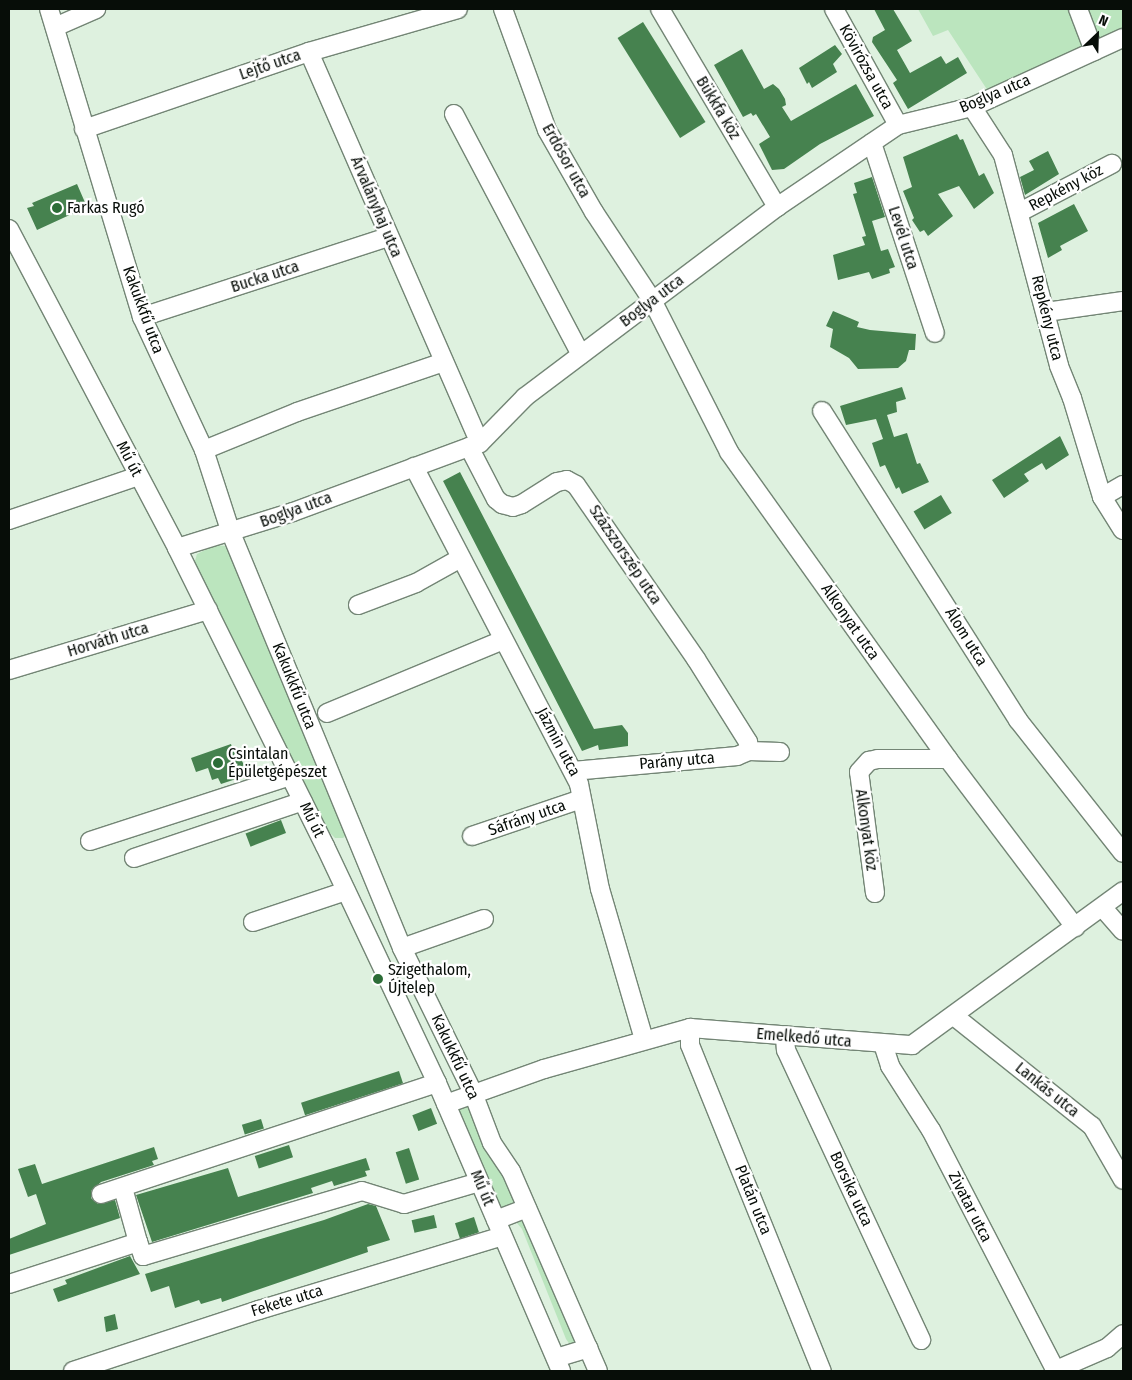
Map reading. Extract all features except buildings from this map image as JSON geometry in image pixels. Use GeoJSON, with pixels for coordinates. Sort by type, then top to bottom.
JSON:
{"type":"FeatureCollection","features":[{"type":"Feature","properties":{"kind":"street","name":"Kakukkfű utca"},"geometry":{"type":"LineString","coordinates":[[49,9],[142,317],[204,450],[231,533],[402,948],[473,1093],[492,1143],[511,1171],[598,1371]]}},
{"type":"Feature","properties":{"kind":"street"},"geometry":{"type":"LineString","coordinates":[[55,27],[96,9]]}},
{"type":"Feature","properties":{"kind":"street","name":"Lejtő utca"},"geometry":{"type":"LineString","coordinates":[[84,129],[309,52],[458,9]]}},
{"type":"Feature","properties":{"kind":"street","name":"Erdősor utca"},"geometry":{"type":"LineString","coordinates":[[503,9],[547,130],[594,212],[652,300]]}},
{"type":"Feature","properties":{"kind":"street","name":"Bükkfa köz"},"geometry":{"type":"LineString","coordinates":[[660,9],[777,207]]}},
{"type":"Feature","properties":{"kind":"street","name":"Kövirózsa utca"},"geometry":{"type":"LineString","coordinates":[[834,9],[898,125]]}},
{"type":"Feature","properties":{"kind":"street"},"geometry":{"type":"LineString","coordinates":[[1078,9],[1094,51]]}},
{"type":"Feature","properties":{"kind":"street","name":"Boglya utca"},"geometry":{"type":"LineString","coordinates":[[177,548],[231,533],[475,445],[525,397],[652,300],[777,207],[898,125],[972,107],[1123,38]]}},
{"type":"Feature","properties":{"kind":"street","name":"Árvalányhaj utca"},"geometry":{"type":"LineString","coordinates":[[309,52],[444,362],[475,445]]}},
{"type":"Feature","properties":{"kind":"street","name":"Repkény utca"},"geometry":{"type":"LineString","coordinates":[[972,107],[1003,155],[1020,212],[1059,366],[1072,398],[1102,497],[1123,530]]}},
{"type":"Feature","properties":{"kind":"street"},"geometry":{"type":"LineString","coordinates":[[454,114],[581,355]]}},
{"type":"Feature","properties":{"kind":"street","name":"Levél utca"},"geometry":{"type":"LineString","coordinates":[[872,143],[935,333]]}},
{"type":"Feature","properties":{"kind":"street","name":"Repkény köz"},"geometry":{"type":"LineString","coordinates":[[1020,212],[1112,164]]}},
{"type":"Feature","properties":{"kind":"street","name":"Mű út"},"geometry":{"type":"LineString","coordinates":[[9,229],[177,548],[303,801],[437,1083],[559,1364]]}},
{"type":"Feature","properties":{"kind":"street","name":"Bucka utca"},"geometry":{"type":"LineString","coordinates":[[142,317],[388,237]]}},
{"type":"Feature","properties":{"kind":"street","name":"Alkonyat utca"},"geometry":{"type":"LineString","coordinates":[[652,300],[729,452],[948,759],[1075,927]]}},
{"type":"Feature","properties":{"kind":"street"},"geometry":{"type":"LineString","coordinates":[[1046,312],[1123,301]]}},
{"type":"Feature","properties":{"kind":"street"},"geometry":{"type":"LineString","coordinates":[[204,450],[297,412],[444,362]]}},
{"type":"Feature","properties":{"kind":"street","name":"Álom utca"},"geometry":{"type":"LineString","coordinates":[[822,411],[1018,720],[1123,853]]}},
{"type":"Feature","properties":{"kind":"street","name":"Százszorszép utca"},"geometry":{"type":"LineString","coordinates":[[475,445],[496,499],[502,504],[512,507],[522,504],[557,482],[567,480],[576,486],[696,659],[748,742],[749,751]]}},
{"type":"Feature","properties":{"kind":"street","name":"Jázmin utca"},"geometry":{"type":"LineString","coordinates":[[414,467],[573,771],[581,799],[600,889],[644,1039]]}},
{"type":"Feature","properties":{"kind":"street"},"geometry":{"type":"LineString","coordinates":[[9,520],[138,476]]}},
{"type":"Feature","properties":{"kind":"street"},"geometry":{"type":"LineString","coordinates":[[1102,497],[1123,485]]}},
{"type":"Feature","properties":{"kind":"street"},"geometry":{"type":"LineString","coordinates":[[358,605],[416,583],[461,558]]}},
{"type":"Feature","properties":{"kind":"street","name":"Horváth utca"},"geometry":{"type":"LineString","coordinates":[[9,670],[208,610]]}},
{"type":"Feature","properties":{"kind":"street"},"geometry":{"type":"LineString","coordinates":[[327,713],[503,640]]}},
{"type":"Feature","properties":{"kind":"street","name":"Parány utca"},"geometry":{"type":"LineString","coordinates":[[573,771],[736,756],[749,751],[780,752]]}},
{"type":"Feature","properties":{"kind":"street","name":"Alkonyat köz"},"geometry":{"type":"LineString","coordinates":[[875,893],[859,772],[869,761],[878,759],[948,759]]}},
{"type":"Feature","properties":{"kind":"street"},"geometry":{"type":"LineString","coordinates":[[90,841],[290,776]]}},
{"type":"Feature","properties":{"kind":"street","name":"Sáfrány utca"},"geometry":{"type":"LineString","coordinates":[[472,836],[581,799]]}},
{"type":"Feature","properties":{"kind":"street"},"geometry":{"type":"LineString","coordinates":[[134,858],[303,801]]}},
{"type":"Feature","properties":{"kind":"street"},"geometry":{"type":"LineString","coordinates":[[254,922],[346,891]]}},
{"type":"Feature","properties":{"kind":"street","name":"Emelkedő utca"},"geometry":{"type":"LineString","coordinates":[[446,1104],[473,1093],[644,1039],[690,1028],[786,1037],[912,1045],[1104,908],[1123,891]]}},
{"type":"Feature","properties":{"kind":"street"},"geometry":{"type":"LineString","coordinates":[[1104,908],[1123,931]]}},
{"type":"Feature","properties":{"kind":"street"},"geometry":{"type":"LineString","coordinates":[[402,948],[484,919]]}},
{"type":"Feature","properties":{"kind":"street","name":"Lankás utca"},"geometry":{"type":"LineString","coordinates":[[954,1016],[1092,1126],[1123,1180]]}},
{"type":"Feature","properties":{"kind":"street","name":"Platán utca"},"geometry":{"type":"LineString","coordinates":[[690,1028],[690,1045],[822,1371]]}},
{"type":"Feature","properties":{"kind":"street","name":"Borsika utca"},"geometry":{"type":"LineString","coordinates":[[786,1037],[786,1050],[921,1340]]}},
{"type":"Feature","properties":{"kind":"street","name":"Zivatar utca"},"geometry":{"type":"LineString","coordinates":[[883,1044],[890,1066],[931,1130],[1055,1371]]}},
{"type":"Feature","properties":{"kind":"street"},"geometry":{"type":"LineString","coordinates":[[101,1194],[437,1083]]}},
{"type":"Feature","properties":{"kind":"street"},"geometry":{"type":"LineString","coordinates":[[123,1188],[143,1256],[362,1191],[404,1204],[479,1182]]}},
{"type":"Feature","properties":{"kind":"street","name":"Fekete utca"},"geometry":{"type":"LineString","coordinates":[[73,1371],[499,1228],[527,1208]]}},
{"type":"Feature","properties":{"kind":"street"},"geometry":{"type":"LineString","coordinates":[[9,1284],[138,1242]]}},
{"type":"Feature","properties":{"kind":"street"},"geometry":{"type":"LineString","coordinates":[[1055,1371],[1107,1348],[1123,1334]]}},
{"type":"Feature","properties":{"kind":"street"},"geometry":{"type":"LineString","coordinates":[[559,1364],[588,1348]]}},
{"type":"Feature","properties":{"kind":"green space"},"geometry":{"type":"Polygon","coordinates":[[[918,9],[1123,9],[1123,30],[988,91],[948,30],[933,36],[918,9]]]}},
{"type":"Feature","properties":{"kind":"green space"},"geometry":{"type":"Polygon","coordinates":[[[215,545],[225,546],[250,594],[348,834],[343,838],[335,838],[326,829],[194,564],[197,554],[215,545]]]}},
{"type":"Feature","properties":{"kind":"green space"},"geometry":{"type":"Polygon","coordinates":[[[473,1093],[586,1344],[573,1349],[566,1339],[522,1229],[511,1216],[503,1215],[446,1104],[473,1093]]]}},
{"type":"Feature","properties":{"kind":"place","name":"Farkas Rugó"},"geometry":{"type":"Point","coordinates":[57,208]}},
{"type":"Feature","properties":{"kind":"place","name":"Csintalan Épületgépészet"},"geometry":{"type":"Point","coordinates":[218,763]}},
{"type":"Feature","properties":{"kind":"place","name":"Szigethalom, Újtelep"},"geometry":{"type":"Point","coordinates":[378,979]}}]}
